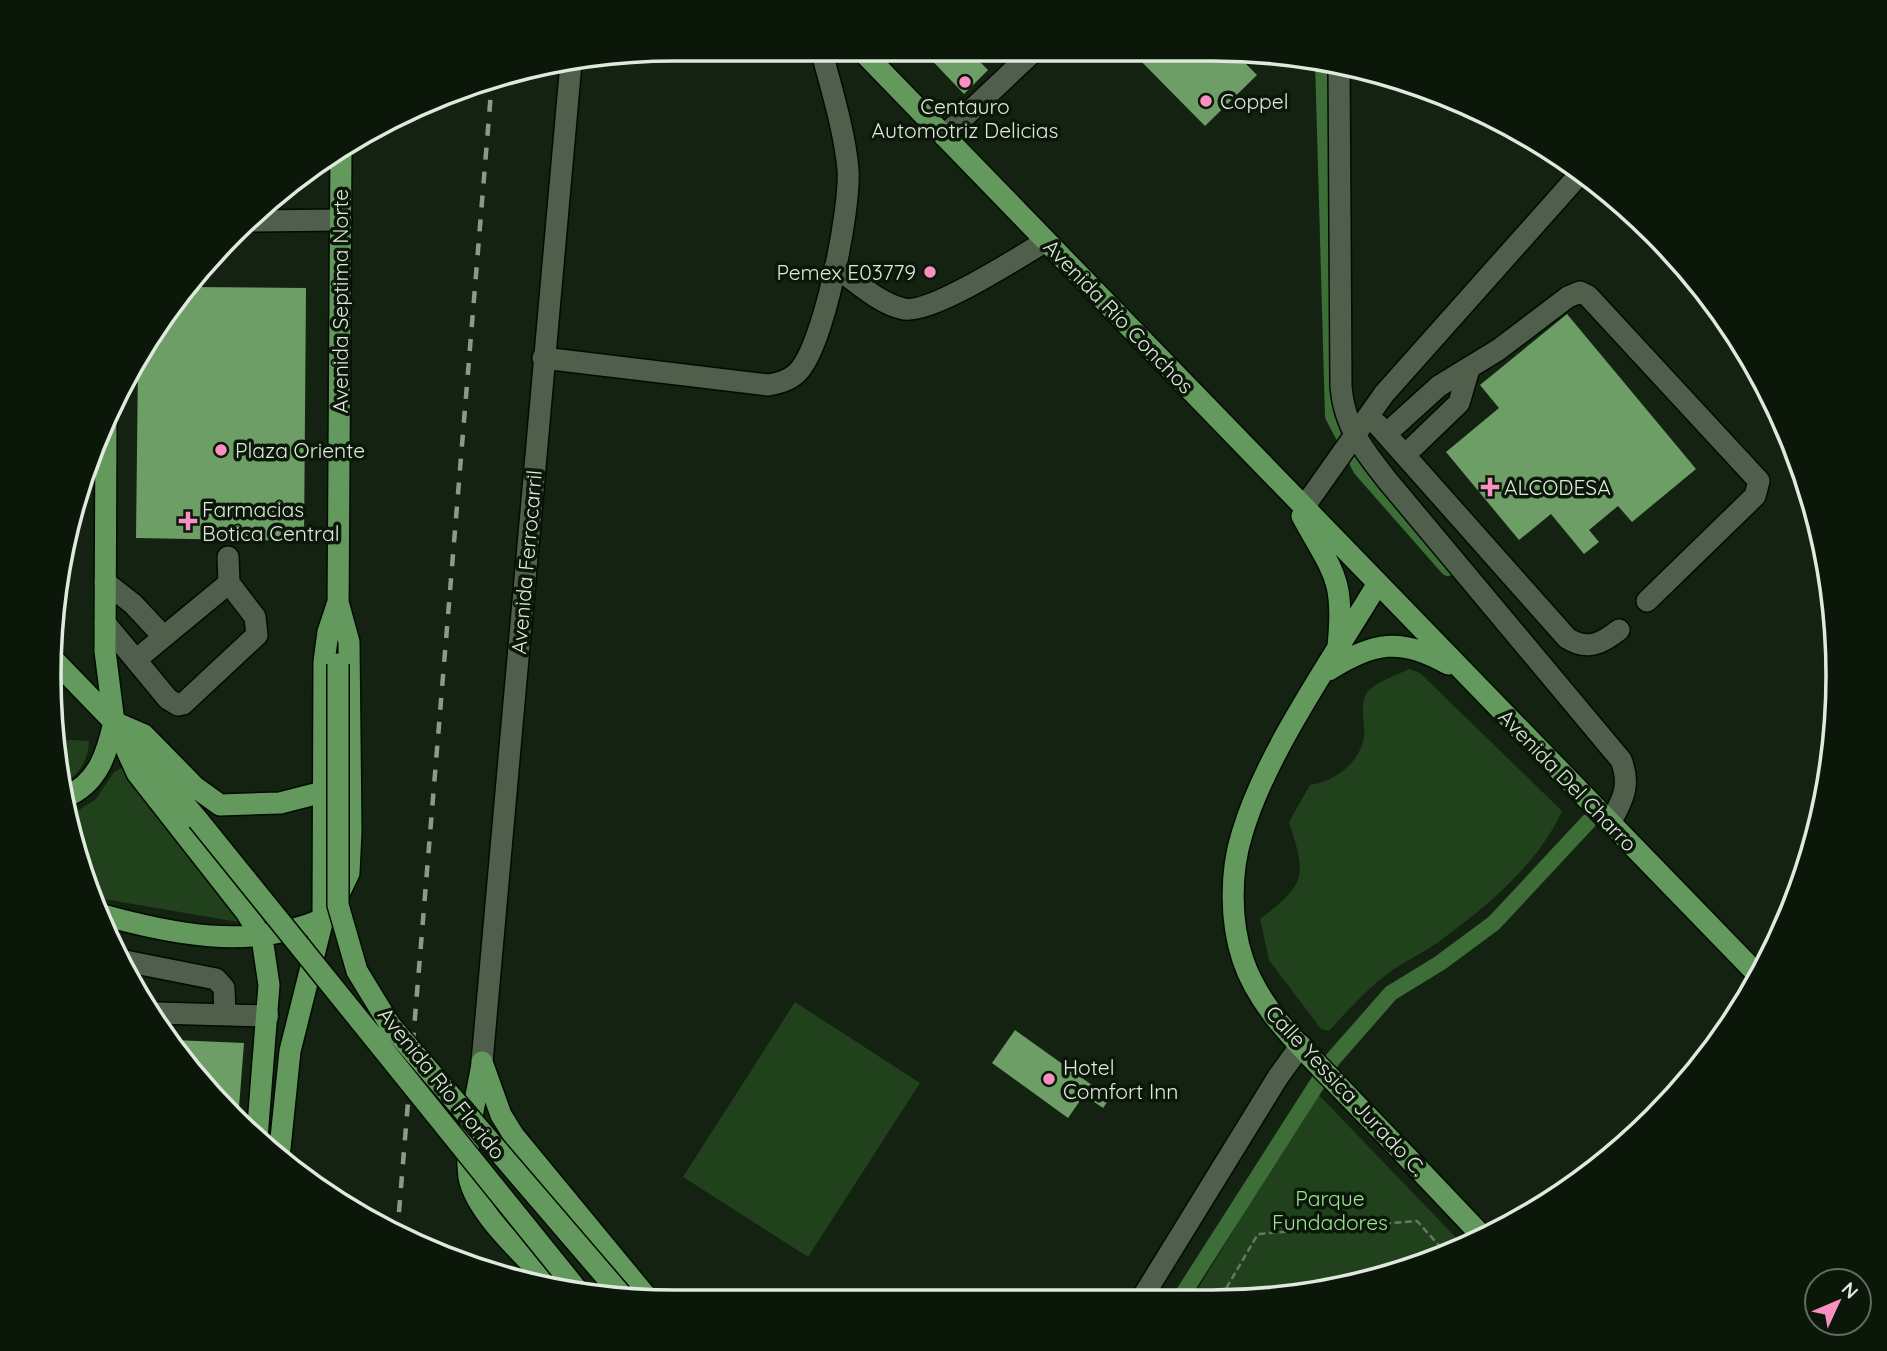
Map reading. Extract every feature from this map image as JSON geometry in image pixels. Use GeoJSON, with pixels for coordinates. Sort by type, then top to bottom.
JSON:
{"type":"FeatureCollection","features":[{"type":"Feature","properties":{"kind":"main road","name":"Avenida Río Conchos"},"geometry":{"type":"LineString","coordinates":[[871,61],[1378,583]]}},
{"type":"Feature","properties":{"kind":"main road","name":"Avenida Septima Norte"},"geometry":{"type":"LineString","coordinates":[[338,664],[341,161]]}},
{"type":"Feature","properties":{"kind":"main road"},"geometry":{"type":"LineString","coordinates":[[73,792],[93,778],[108,749],[114,722],[105,623],[106,446]]}},
{"type":"Feature","properties":{"kind":"main road"},"geometry":{"type":"LineString","coordinates":[[1288,490],[1337,579],[1341,609],[1338,651]]}},
{"type":"Feature","properties":{"kind":"main road","name":"Avenida Del Charro"},"geometry":{"type":"LineString","coordinates":[[1378,583],[1751,968]]}},
{"type":"Feature","properties":{"kind":"main road","name":"Calle Yessica Jurado C."},"geometry":{"type":"LineString","coordinates":[[1378,583],[1277,753],[1253,803],[1241,836],[1235,871],[1236,933],[1243,961],[1274,1015],[1476,1229]]}},
{"type":"Feature","properties":{"kind":"main road"},"geometry":{"type":"LineString","coordinates":[[280,1145],[290,1051],[323,919],[325,645],[338,602]]}},
{"type":"Feature","properties":{"kind":"main road"},"geometry":{"type":"LineString","coordinates":[[111,917],[160,929],[221,937],[261,938],[323,919],[347,882],[350,861],[349,642],[338,602]]}},
{"type":"Feature","properties":{"kind":"main road"},"geometry":{"type":"LineString","coordinates":[[1324,673],[1365,650],[1394,645],[1433,655],[1466,675]]}},
{"type":"Feature","properties":{"kind":"main road","name":"Avenida Río Florido"},"geometry":{"type":"LineString","coordinates":[[338,664],[338,905],[357,971],[390,1025],[614,1286]]}},
{"type":"Feature","properties":{"kind":"main road"},"geometry":{"type":"LineString","coordinates":[[61,668],[114,722],[137,773],[246,912],[261,938],[268,966],[268,1016],[258,1126]]}},
{"type":"Feature","properties":{"kind":"main road"},"geometry":{"type":"LineString","coordinates":[[114,722],[144,735],[195,787],[220,805],[279,803],[323,792]]}},
{"type":"Feature","properties":{"kind":"main road","name":"Avenida Río Florido"},"geometry":{"type":"LineString","coordinates":[[114,722],[198,820],[569,1280]]}},
{"type":"Feature","properties":{"kind":"main road"},"geometry":{"type":"LineString","coordinates":[[482,1062],[501,1115],[536,1165],[639,1288]]}},
{"type":"Feature","properties":{"kind":"main road"},"geometry":{"type":"LineString","coordinates":[[482,1062],[470,1140],[470,1179],[480,1204],[543,1275]]}},
{"type":"Feature","properties":{"kind":"main road"},"geometry":{"type":"LineString","coordinates":[[493,1220],[490,1190],[494,1172],[512,1162],[536,1165]]}},
{"type":"Feature","properties":{"kind":"street"},"geometry":{"type":"LineString","coordinates":[[544,358],[768,385],[787,381],[806,362],[835,267],[846,205],[848,169],[824,61]]}},
{"type":"Feature","properties":{"kind":"street"},"geometry":{"type":"LineString","coordinates":[[882,61],[893,84]]}},
{"type":"Feature","properties":{"kind":"street"},"geometry":{"type":"LineString","coordinates":[[944,136],[1022,61]]}},
{"type":"Feature","properties":{"kind":"street","name":"Avenida Ferrocarril"},"geometry":{"type":"LineString","coordinates":[[482,1062],[570,71]]}},
{"type":"Feature","properties":{"kind":"street"},"geometry":{"type":"LineString","coordinates":[[1339,75],[1341,387],[1349,441],[1387,481],[1621,760],[1627,782],[1626,791],[1610,823]]}},
{"type":"Feature","properties":{"kind":"street"},"geometry":{"type":"LineString","coordinates":[[1304,507],[1369,414],[1574,180]]}},
{"type":"Feature","properties":{"kind":"street"},"geometry":{"type":"LineString","coordinates":[[263,221],[341,220]]}},
{"type":"Feature","properties":{"kind":"street"},"geometry":{"type":"LineString","coordinates":[[835,267],[883,301],[915,309],[957,292],[1046,242]]}},
{"type":"Feature","properties":{"kind":"street"},"geometry":{"type":"LineString","coordinates":[[1386,434],[1439,386],[1469,369],[1568,298],[1584,293],[1755,473],[1759,481],[1755,496],[1647,601]]}},
{"type":"Feature","properties":{"kind":"street"},"geometry":{"type":"LineString","coordinates":[[1405,455],[1459,402],[1469,369]]}},
{"type":"Feature","properties":{"kind":"street"},"geometry":{"type":"LineString","coordinates":[[1369,414],[1567,638],[1587,646],[1599,643],[1619,630]]}},
{"type":"Feature","properties":{"kind":"street"},"geometry":{"type":"LineString","coordinates":[[105,623],[137,659],[148,677],[173,703],[183,704],[257,635],[255,617],[229,583],[228,556]]}},
{"type":"Feature","properties":{"kind":"street"},"geometry":{"type":"LineString","coordinates":[[105,582],[133,604],[163,636]]}},
{"type":"Feature","properties":{"kind":"street"},"geometry":{"type":"LineString","coordinates":[[137,659],[229,583]]}},
{"type":"Feature","properties":{"kind":"street"},"geometry":{"type":"LineString","coordinates":[[133,963],[216,979],[224,988],[225,1015]]}},
{"type":"Feature","properties":{"kind":"street"},"geometry":{"type":"LineString","coordinates":[[163,1013],[268,1016]]}},
{"type":"Feature","properties":{"kind":"street"},"geometry":{"type":"LineString","coordinates":[[1146,1290],[1278,1077],[1301,1045]]}},
{"type":"Feature","properties":{"kind":"path"},"geometry":{"type":"LineString","coordinates":[[1226,1289],[1258,1234],[1417,1221],[1439,1246]]}},
{"type":"Feature","properties":{"kind":"green space"},"geometry":{"type":"Polygon","coordinates":[[[1409,669],[1420,673],[1562,811],[1539,850],[1491,901],[1437,943],[1383,978],[1329,1031],[1321,1029],[1269,960],[1260,919],[1286,897],[1298,878],[1299,855],[1289,822],[1310,785],[1328,780],[1351,763],[1364,737],[1363,706],[1366,694],[1379,683],[1409,669]]]}},
{"type":"Feature","properties":{"kind":"green space"},"geometry":{"type":"Polygon","coordinates":[[[65,740],[89,741],[82,767],[70,779],[65,740]]]}},
{"type":"Feature","properties":{"kind":"green space"},"geometry":{"type":"Polygon","coordinates":[[[121,768],[244,923],[104,899],[77,812],[96,799],[114,772],[121,768]]]}},
{"type":"Feature","properties":{"kind":"green space"},"geometry":{"type":"Polygon","coordinates":[[[795,1002],[920,1083],[808,1257],[683,1177],[795,1002]]]}},
{"type":"Feature","properties":{"kind":"green space","name":"Parque Fundadores"},"geometry":{"type":"Polygon","coordinates":[[[1317,1093],[1457,1238],[1409,1257],[1331,1278],[1252,1288],[1197,1290],[1317,1093]]]}},
{"type":"Feature","properties":{"kind":"building","name":"Centauro Automotriz Delicias"},"geometry":{"type":"Polygon","coordinates":[[[932,61],[979,61],[988,70],[964,94],[932,61]]]}},
{"type":"Feature","properties":{"kind":"building","name":"Coppel"},"geometry":{"type":"Polygon","coordinates":[[[1141,61],[1245,63],[1257,75],[1205,126],[1141,61]]]}},
{"type":"Feature","properties":{"kind":"building","name":"Plaza Oriente"},"geometry":{"type":"Polygon","coordinates":[[[200,287],[306,288],[304,541],[136,538],[138,380],[165,334],[200,287]]]}},
{"type":"Feature","properties":{"kind":"building","name":"ALCODESA"},"geometry":{"type":"Polygon","coordinates":[[[1567,314],[1696,469],[1632,522],[1618,506],[1589,530],[1599,542],[1584,554],[1551,514],[1519,540],[1446,452],[1499,408],[1480,385],[1567,314]]]}},
{"type":"Feature","properties":{"kind":"building","name":"Hotel Comfort Inn"},"geometry":{"type":"Polygon","coordinates":[[[1015,1030],[1110,1098],[1103,1108],[1084,1095],[1068,1118],[992,1063],[1015,1030]]]}},
{"type":"Feature","properties":{"kind":"building"},"geometry":{"type":"Polygon","coordinates":[[[182,1040],[244,1043],[239,1108],[182,1040]]]}},
{"type":"Feature","properties":{"kind":"waterway"},"geometry":{"type":"LineString","coordinates":[[1323,72],[1333,416],[1361,469],[1448,568]]}},
{"type":"Feature","properties":{"kind":"waterway"},"geometry":{"type":"LineString","coordinates":[[1185,1290],[1333,1059],[1391,993],[1440,963],[1494,923],[1589,821]]}},
{"type":"Feature","properties":{"kind":"railway"},"geometry":{"type":"LineString","coordinates":[[398,1223],[491,90]]}},
{"type":"Feature","properties":{"kind":"place","name":"Centauro Automotriz Delicias"},"geometry":{"type":"Point","coordinates":[965,82]}},
{"type":"Feature","properties":{"kind":"place","name":"Coppel"},"geometry":{"type":"Point","coordinates":[1206,101]}},
{"type":"Feature","properties":{"kind":"place","name":"Pemex E03779"},"geometry":{"type":"Point","coordinates":[930,272]}},
{"type":"Feature","properties":{"kind":"place","name":"Plaza Oriente"},"geometry":{"type":"Point","coordinates":[221,450]}},
{"type":"Feature","properties":{"kind":"place","name":"ALCODESA"},"geometry":{"type":"Point","coordinates":[1490,487]}},
{"type":"Feature","properties":{"kind":"place","name":"Farmacias Botica Central"},"geometry":{"type":"Point","coordinates":[188,521]}},
{"type":"Feature","properties":{"kind":"place","name":"Hotel Comfort Inn"},"geometry":{"type":"Point","coordinates":[1049,1079]}}]}
